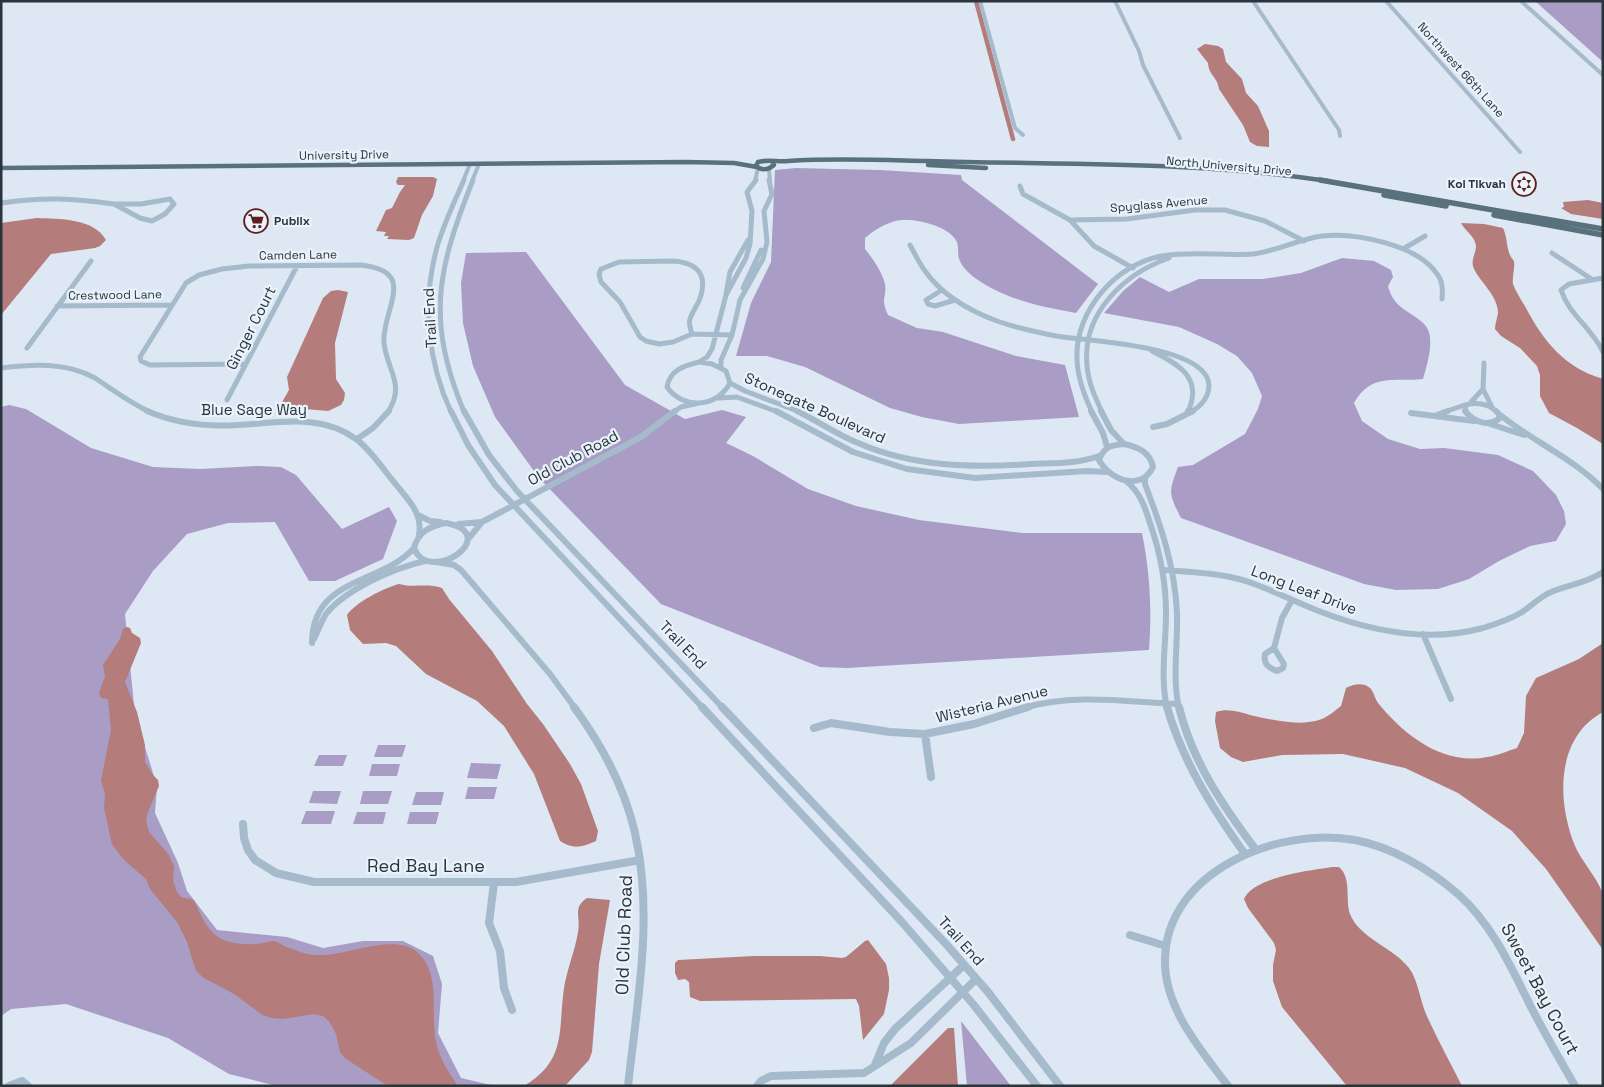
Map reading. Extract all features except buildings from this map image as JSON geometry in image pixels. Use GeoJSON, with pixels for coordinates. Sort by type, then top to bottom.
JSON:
{"type":"FeatureCollection","features":[{"type":"Feature","properties":{"kind":"main road","name":"North University Drive"},"geometry":{"type":"LineString","coordinates":[[803,161],[848,160],[967,168],[1157,170],[1275,177],[1411,194],[1603,229]]}},
{"type":"Feature","properties":{"kind":"main road"},"geometry":{"type":"LineString","coordinates":[[758,165],[771,166],[803,161]]}},
{"type":"Feature","properties":{"kind":"main road"},"geometry":{"type":"LineString","coordinates":[[758,165],[771,166],[803,161]]}},
{"type":"Feature","properties":{"kind":"main road","name":"University Drive"},"geometry":{"type":"LineString","coordinates":[[1,168],[686,162],[758,165]]}},
{"type":"Feature","properties":{"kind":"main road"},"geometry":{"type":"LineString","coordinates":[[768,178],[780,165]]}},
{"type":"Feature","properties":{"kind":"main road","name":"North University Drive"},"geometry":{"type":"LineString","coordinates":[[1275,177],[1405,198],[1603,235]]}},
{"type":"Feature","properties":{"kind":"street"},"geometry":{"type":"LineString","coordinates":[[980,1],[1015,128],[1023,135]]}},
{"type":"Feature","properties":{"kind":"street"},"geometry":{"type":"LineString","coordinates":[[1115,1],[1162,105],[1180,138]]}},
{"type":"Feature","properties":{"kind":"street"},"geometry":{"type":"LineString","coordinates":[[1254,1],[1339,130],[1340,136]]}},
{"type":"Feature","properties":{"kind":"street","name":"Northwest 66th Lane"},"geometry":{"type":"LineString","coordinates":[[1386,1],[1520,152]]}},
{"type":"Feature","properties":{"kind":"street"},"geometry":{"type":"LineString","coordinates":[[1520,1],[1603,75]]}},
{"type":"Feature","properties":{"kind":"street","name":"Trail End"},"geometry":{"type":"LineString","coordinates":[[470,164],[436,250],[430,278],[428,323],[434,361],[447,403],[460,432],[478,461],[506,498],[666,667],[950,977],[1016,1056],[1037,1086]]}},
{"type":"Feature","properties":{"kind":"street","name":"Trail End"},"geometry":{"type":"LineString","coordinates":[[479,164],[446,253],[440,300],[441,328],[450,374],[468,418],[488,454],[531,505],[964,965],[1060,1086]]}},
{"type":"Feature","properties":{"kind":"street"},"geometry":{"type":"LineString","coordinates":[[672,413],[675,404],[667,387],[671,374],[682,366],[707,358],[712,349],[726,295],[746,258],[750,244],[751,225],[751,203],[747,192],[757,178],[758,165]]}},
{"type":"Feature","properties":{"kind":"street"},"geometry":{"type":"LineString","coordinates":[[740,300],[761,265],[766,242],[764,211],[772,194],[768,178],[771,166]]}},
{"type":"Feature","properties":{"kind":"street"},"geometry":{"type":"LineString","coordinates":[[1020,186],[1023,194],[1070,220],[1094,246],[1138,271]]}},
{"type":"Feature","properties":{"kind":"street"},"geometry":{"type":"LineString","coordinates":[[1,203],[29,199],[72,198],[114,204],[141,204],[170,199],[174,204],[164,218],[157,222],[148,223],[114,204]]}},
{"type":"Feature","properties":{"kind":"street","name":"Spyglass Avenue"},"geometry":{"type":"LineString","coordinates":[[1070,220],[1086,218],[1129,219],[1196,210],[1214,210],[1258,217],[1272,222],[1304,241]]}},
{"type":"Feature","properties":{"kind":"street"},"geometry":{"type":"LineString","coordinates":[[751,225],[764,225]]}},
{"type":"Feature","properties":{"kind":"street"},"geometry":{"type":"LineString","coordinates":[[721,368],[721,360],[732,335],[746,282],[760,254],[765,236]]}},
{"type":"Feature","properties":{"kind":"street"},"geometry":{"type":"LineString","coordinates":[[1107,447],[1105,436],[1088,404],[1079,378],[1078,339],[1086,316],[1101,292],[1132,268],[1149,259],[1175,255],[1228,255],[1265,252],[1282,249],[1324,236],[1351,236],[1382,242],[1403,249],[1422,260],[1436,273],[1443,286],[1442,299]]}},
{"type":"Feature","properties":{"kind":"street"},"geometry":{"type":"LineString","coordinates":[[1403,249],[1425,236]]}},
{"type":"Feature","properties":{"kind":"street"},"geometry":{"type":"LineString","coordinates":[[726,295],[725,287],[728,274],[750,237]]}},
{"type":"Feature","properties":{"kind":"street"},"geometry":{"type":"LineString","coordinates":[[910,245],[918,263],[942,290],[954,300],[990,318],[1009,325],[1046,334],[1169,352],[1186,359],[1201,370],[1209,390],[1208,396],[1201,406],[1170,423],[1153,427]]}},
{"type":"Feature","properties":{"kind":"street"},"geometry":{"type":"LineString","coordinates":[[1552,253],[1593,280]]}},
{"type":"Feature","properties":{"kind":"street"},"geometry":{"type":"LineString","coordinates":[[1175,255],[1138,271],[1109,296],[1092,325],[1087,340],[1086,364],[1093,395],[1114,434],[1124,444],[1142,450],[1151,459],[1152,471],[1145,478],[1144,484],[1164,531],[1174,571],[1177,614],[1175,675],[1178,704],[1190,741],[1203,770],[1217,796],[1256,850]]}},
{"type":"Feature","properties":{"kind":"street"},"geometry":{"type":"LineString","coordinates":[[27,348],[91,261]]}},
{"type":"Feature","properties":{"kind":"street"},"geometry":{"type":"LineString","coordinates":[[692,334],[690,320],[703,291],[703,281],[699,269],[677,261],[619,261],[601,269],[599,273],[600,282],[620,302],[640,337],[645,341],[666,344],[692,334],[732,335]]}},
{"type":"Feature","properties":{"kind":"street","name":"Camden Lane"},"geometry":{"type":"LineString","coordinates":[[246,364],[144,364],[140,357],[172,305],[191,279],[209,272],[249,266],[361,265],[386,272],[394,282],[395,287],[386,317],[384,336],[387,360],[396,386],[396,395],[393,404],[381,422],[357,439]]}},
{"type":"Feature","properties":{"kind":"street","name":"Ginger Court"},"geometry":{"type":"LineString","coordinates":[[227,400],[296,266]]}},
{"type":"Feature","properties":{"kind":"street"},"geometry":{"type":"LineString","coordinates":[[1603,278],[1569,284],[1561,290],[1572,314],[1595,337],[1603,352]]}},
{"type":"Feature","properties":{"kind":"street"},"geometry":{"type":"LineString","coordinates":[[733,280],[746,282]]}},
{"type":"Feature","properties":{"kind":"street"},"geometry":{"type":"LineString","coordinates":[[942,290],[926,300],[928,304],[935,306],[954,300]]}},
{"type":"Feature","properties":{"kind":"street","name":"Crestwood Lane"},"geometry":{"type":"LineString","coordinates":[[57,306],[172,305]]}},
{"type":"Feature","properties":{"kind":"street"},"geometry":{"type":"LineString","coordinates":[[1144,348],[1172,361],[1189,377],[1194,396],[1186,415]]}},
{"type":"Feature","properties":{"kind":"street"},"geometry":{"type":"LineString","coordinates":[[672,395],[687,402],[699,403],[719,398],[726,391],[730,383],[728,374],[712,364],[699,362]]}},
{"type":"Feature","properties":{"kind":"street"},"geometry":{"type":"LineString","coordinates":[[1484,363],[1483,389],[1492,407],[1499,414],[1573,462],[1603,488]]}},
{"type":"Feature","properties":{"kind":"street","name":"Blue Sage Way"},"geometry":{"type":"LineString","coordinates":[[1,368],[32,365],[72,370],[93,378],[142,409],[178,420],[219,425],[289,420],[306,421],[334,427],[357,439],[414,506],[420,516]]}},
{"type":"Feature","properties":{"kind":"street","name":"Stonegate Boulevard"},"geometry":{"type":"LineString","coordinates":[[730,383],[742,390],[812,418],[858,444],[890,455],[929,463],[953,467],[998,467],[1082,460],[1099,456]]}},
{"type":"Feature","properties":{"kind":"street"},"geometry":{"type":"LineString","coordinates":[[1480,422],[1467,414],[1468,404],[1483,389]]}},
{"type":"Feature","properties":{"kind":"street","name":"Stonegate Boulevard"},"geometry":{"type":"LineString","coordinates":[[719,398],[737,397],[770,408],[853,452],[885,464],[920,472],[975,478],[1087,471],[1106,472]]}},
{"type":"Feature","properties":{"kind":"street"},"geometry":{"type":"LineString","coordinates":[[770,408],[776,402]]}},
{"type":"Feature","properties":{"kind":"street","name":"Old Club Road"},"geometry":{"type":"LineString","coordinates":[[469,538],[482,522],[641,437],[681,407],[699,403]]}},
{"type":"Feature","properties":{"kind":"street"},"geometry":{"type":"LineString","coordinates":[[1436,415],[1468,404],[1481,403],[1492,407]]}},
{"type":"Feature","properties":{"kind":"street"},"geometry":{"type":"LineString","coordinates":[[1411,413],[1489,423],[1536,439]]}},
{"type":"Feature","properties":{"kind":"street"},"geometry":{"type":"LineString","coordinates":[[1489,423],[1499,420],[1499,414]]}},
{"type":"Feature","properties":{"kind":"street"},"geometry":{"type":"LineString","coordinates":[[1124,444],[1107,447],[1099,456],[1100,464],[1106,472],[1115,478],[1126,481],[1145,478]]}},
{"type":"Feature","properties":{"kind":"street"},"geometry":{"type":"LineString","coordinates":[[1126,481],[1137,491],[1147,513],[1158,545],[1163,570],[1166,613],[1163,654],[1166,704],[1172,726],[1191,772],[1206,800],[1244,854]]}},
{"type":"Feature","properties":{"kind":"street"},"geometry":{"type":"LineString","coordinates":[[420,516],[430,521],[458,524],[466,530],[469,538],[460,559],[461,570]]}},
{"type":"Feature","properties":{"kind":"street"},"geometry":{"type":"LineString","coordinates":[[420,516],[422,523],[414,548],[406,557],[340,591],[326,603],[321,608],[313,625],[312,643],[323,618],[338,602],[402,566],[425,560],[454,564],[461,570]]}},
{"type":"Feature","properties":{"kind":"street","name":"Old Club Road"},"geometry":{"type":"LineString","coordinates":[[458,524],[482,522]]}},
{"type":"Feature","properties":{"kind":"street"},"geometry":{"type":"LineString","coordinates":[[419,535],[434,525],[446,523]]}},
{"type":"Feature","properties":{"kind":"street"},"geometry":{"type":"LineString","coordinates":[[414,548],[418,555],[425,560]]}},
{"type":"Feature","properties":{"kind":"street"},"geometry":{"type":"LineString","coordinates":[[436,562],[454,558],[463,551]]}},
{"type":"Feature","properties":{"kind":"street","name":"Old Club Road"},"geometry":{"type":"LineString","coordinates":[[461,570],[565,692],[586,721],[622,794],[634,832],[640,860],[643,894],[640,968],[628,1086]]}},
{"type":"Feature","properties":{"kind":"street","name":"Long Leaf Drive"},"geometry":{"type":"LineString","coordinates":[[1163,570],[1242,580],[1278,592],[1292,600],[1356,624],[1423,634],[1463,632],[1496,623],[1512,617],[1556,590],[1603,572]]}},
{"type":"Feature","properties":{"kind":"street"},"geometry":{"type":"LineString","coordinates":[[1274,648],[1282,618],[1292,600]]}},
{"type":"Feature","properties":{"kind":"street"},"geometry":{"type":"LineString","coordinates":[[1423,634],[1451,699]]}},
{"type":"Feature","properties":{"kind":"street","name":"Wisteria Avenue"},"geometry":{"type":"LineString","coordinates":[[814,728],[831,723],[890,732],[925,734],[974,724],[1029,707],[1058,702],[1089,700],[1178,704]]}},
{"type":"Feature","properties":{"kind":"street"},"geometry":{"type":"LineString","coordinates":[[925,734],[931,777]]}},
{"type":"Feature","properties":{"kind":"street","name":"Red Bay Lane"},"geometry":{"type":"LineString","coordinates":[[243,824],[242,836],[251,855],[273,872],[291,879],[314,882],[494,883],[538,879],[640,860]]}},
{"type":"Feature","properties":{"kind":"street","name":"Sweet Bay Court"},"geometry":{"type":"LineString","coordinates":[[1228,1086],[1192,1040],[1172,996],[1165,960],[1166,946],[1172,922],[1182,903],[1218,871],[1244,854],[1292,840],[1332,837],[1354,840],[1397,854],[1439,879],[1481,916],[1496,937],[1537,1018],[1575,1086]]}},
{"type":"Feature","properties":{"kind":"street"},"geometry":{"type":"LineString","coordinates":[[494,883],[488,923],[500,951],[504,988],[512,1010]]}},
{"type":"Feature","properties":{"kind":"street"},"geometry":{"type":"LineString","coordinates":[[1130,935],[1166,946]]}},
{"type":"Feature","properties":{"kind":"street"},"geometry":{"type":"LineString","coordinates":[[874,1066],[884,1043],[895,1029],[964,965]]}},
{"type":"Feature","properties":{"kind":"street"},"geometry":{"type":"LineString","coordinates":[[757,1086],[761,1080],[771,1076],[853,1075],[864,1073],[911,1043],[976,979]]}},
{"type":"Feature","properties":{"kind":"street"},"geometry":{"type":"LineString","coordinates":[[8,1086],[22,1081],[28,1086]]}},
{"type":"Feature","properties":{"kind":"shaded area"},"geometry":{"type":"Polygon","coordinates":[[[1535,1],[1603,1],[1603,62],[1535,1]]]}},
{"type":"Feature","properties":{"kind":"shaded area"},"geometry":{"type":"Polygon","coordinates":[[[1205,44],[1218,46],[1223,49],[1226,62],[1242,79],[1246,93],[1258,106],[1269,131],[1269,147],[1257,146],[1250,142],[1243,125],[1219,89],[1208,67],[1208,63],[1197,49],[1205,44]]]}},
{"type":"Feature","properties":{"kind":"shaded area"},"geometry":{"type":"Polygon","coordinates":[[[796,168],[880,170],[961,175],[962,180],[1098,284],[1076,313],[1036,305],[1011,297],[987,286],[967,271],[961,263],[957,242],[953,236],[938,227],[920,221],[895,221],[879,228],[865,238],[865,249],[884,279],[884,305],[888,315],[917,328],[943,332],[1016,356],[1065,365],[1079,417],[959,424],[922,417],[890,408],[805,367],[767,356],[736,356],[751,303],[771,262],[775,170],[796,168]]]}},
{"type":"Feature","properties":{"kind":"shaded area"},"geometry":{"type":"Polygon","coordinates":[[[398,177],[433,177],[437,179],[433,196],[422,215],[414,238],[409,240],[387,239],[389,236],[384,236],[386,232],[376,231],[386,210],[392,208],[405,185],[398,185],[396,182],[398,177]]]}},
{"type":"Feature","properties":{"kind":"shaded area"},"geometry":{"type":"Polygon","coordinates":[[[1588,200],[1603,203],[1603,219],[1571,214],[1561,208],[1564,207],[1563,202],[1588,200]]]}},
{"type":"Feature","properties":{"kind":"shaded area"},"geometry":{"type":"Polygon","coordinates":[[[37,218],[75,221],[85,224],[93,227],[106,240],[95,248],[51,254],[1,315],[1,223],[37,218]]]}},
{"type":"Feature","properties":{"kind":"shaded area"},"geometry":{"type":"Polygon","coordinates":[[[1461,223],[1484,224],[1503,228],[1509,253],[1514,261],[1513,284],[1540,332],[1566,360],[1577,368],[1603,379],[1603,444],[1549,413],[1540,396],[1540,375],[1537,366],[1520,348],[1501,336],[1495,329],[1498,313],[1497,307],[1492,295],[1474,269],[1475,242],[1461,223]]]}},
{"type":"Feature","properties":{"kind":"shaded area"},"geometry":{"type":"Polygon","coordinates":[[[526,252],[625,385],[685,419],[722,410],[746,417],[726,443],[753,456],[808,489],[856,506],[919,520],[1023,533],[1142,533],[1150,592],[1149,650],[847,668],[820,667],[661,604],[539,478],[495,417],[473,366],[463,323],[461,283],[466,253],[526,252]]]}},
{"type":"Feature","properties":{"kind":"shaded area"},"geometry":{"type":"Polygon","coordinates":[[[1342,258],[1374,261],[1391,270],[1393,277],[1388,286],[1394,300],[1425,325],[1430,337],[1430,351],[1423,379],[1383,381],[1368,387],[1354,403],[1362,421],[1388,439],[1420,449],[1444,448],[1498,455],[1533,471],[1556,495],[1564,511],[1566,524],[1556,541],[1530,546],[1499,561],[1469,579],[1438,589],[1396,590],[1364,584],[1181,518],[1171,493],[1178,467],[1193,465],[1245,434],[1258,409],[1262,396],[1252,373],[1237,356],[1217,344],[1179,327],[1104,313],[1123,291],[1140,277],[1169,292],[1199,279],[1263,279],[1301,273],[1342,258]]]}},
{"type":"Feature","properties":{"kind":"shaded area"},"geometry":{"type":"Polygon","coordinates":[[[331,291],[348,292],[335,343],[336,379],[345,393],[344,400],[341,405],[328,411],[282,407],[281,404],[289,390],[287,377],[323,298],[331,291]]]}},
{"type":"Feature","properties":{"kind":"shaded area"},"geometry":{"type":"Polygon","coordinates":[[[9,405],[26,409],[91,448],[153,467],[200,469],[258,466],[281,467],[296,475],[342,529],[389,507],[397,521],[383,559],[335,581],[309,581],[275,522],[228,523],[187,534],[153,571],[125,614],[135,715],[157,786],[155,813],[178,863],[187,891],[217,930],[287,937],[323,948],[363,941],[403,941],[433,956],[442,984],[438,1033],[461,1078],[495,1086],[277,1086],[229,1074],[168,1038],[66,1004],[11,1009],[1,1016],[1,407],[9,405]]]}},
{"type":"Feature","properties":{"kind":"shaded area"},"geometry":{"type":"Polygon","coordinates":[[[399,584],[442,588],[492,651],[570,764],[581,784],[598,831],[596,841],[574,847],[560,841],[534,774],[504,726],[477,701],[426,674],[396,646],[386,643],[363,644],[350,630],[347,615],[351,610],[371,596],[399,584]]]}},
{"type":"Feature","properties":{"kind":"shaded area"},"geometry":{"type":"Polygon","coordinates":[[[127,627],[140,638],[141,643],[125,682],[137,712],[145,745],[145,762],[158,780],[159,786],[146,821],[149,832],[169,855],[174,867],[173,880],[177,892],[181,897],[194,900],[209,929],[223,940],[232,943],[256,944],[274,941],[296,951],[317,955],[328,955],[395,944],[407,946],[417,952],[425,961],[430,971],[434,994],[434,1031],[437,1048],[458,1086],[388,1086],[346,1059],[340,1052],[336,1034],[329,1021],[323,1016],[314,1014],[283,1019],[271,1018],[261,1014],[234,994],[204,978],[196,971],[187,942],[177,922],[150,889],[146,879],[123,859],[112,844],[104,808],[105,793],[101,781],[111,730],[108,699],[101,698],[99,693],[105,676],[103,665],[120,639],[123,629],[127,627]]]}},
{"type":"Feature","properties":{"kind":"shaded area"},"geometry":{"type":"Polygon","coordinates":[[[1603,643],[1603,712],[1587,723],[1576,738],[1568,754],[1564,772],[1563,791],[1569,829],[1575,846],[1602,892],[1603,950],[1546,869],[1512,831],[1458,793],[1405,768],[1343,754],[1282,755],[1243,762],[1231,757],[1220,748],[1215,721],[1216,712],[1233,711],[1295,723],[1313,721],[1325,718],[1341,706],[1346,688],[1359,684],[1371,689],[1378,703],[1388,715],[1412,737],[1426,745],[1455,757],[1471,759],[1494,756],[1517,748],[1524,733],[1526,696],[1536,678],[1579,659],[1603,643]]]}},
{"type":"Feature","properties":{"kind":"shaded area"},"geometry":{"type":"Polygon","coordinates":[[[378,745],[406,745],[402,757],[374,757],[378,745]]]}},
{"type":"Feature","properties":{"kind":"shaded area"},"geometry":{"type":"Polygon","coordinates":[[[319,755],[347,755],[343,766],[314,766],[319,755]]]}},
{"type":"Feature","properties":{"kind":"shaded area"},"geometry":{"type":"Polygon","coordinates":[[[471,763],[501,764],[497,779],[467,778],[471,763]]]}},
{"type":"Feature","properties":{"kind":"shaded area"},"geometry":{"type":"Polygon","coordinates":[[[372,764],[400,764],[397,776],[369,776],[372,764]]]}},
{"type":"Feature","properties":{"kind":"shaded area"},"geometry":{"type":"Polygon","coordinates":[[[468,787],[497,787],[494,799],[465,799],[468,787]]]}},
{"type":"Feature","properties":{"kind":"shaded area"},"geometry":{"type":"Polygon","coordinates":[[[313,791],[341,791],[337,804],[309,803],[313,791]]]}},
{"type":"Feature","properties":{"kind":"shaded area"},"geometry":{"type":"Polygon","coordinates":[[[363,791],[392,791],[388,804],[360,804],[363,791]]]}},
{"type":"Feature","properties":{"kind":"shaded area"},"geometry":{"type":"Polygon","coordinates":[[[416,792],[444,792],[441,805],[412,805],[416,792]]]}},
{"type":"Feature","properties":{"kind":"shaded area"},"geometry":{"type":"Polygon","coordinates":[[[306,811],[335,811],[331,824],[301,824],[306,811]]]}},
{"type":"Feature","properties":{"kind":"shaded area"},"geometry":{"type":"Polygon","coordinates":[[[357,812],[386,812],[383,824],[353,824],[357,812]]]}},
{"type":"Feature","properties":{"kind":"shaded area"},"geometry":{"type":"Polygon","coordinates":[[[410,812],[439,812],[436,824],[407,824],[410,812]]]}},
{"type":"Feature","properties":{"kind":"shaded area"},"geometry":{"type":"Polygon","coordinates":[[[1339,867],[1346,877],[1350,914],[1355,923],[1369,937],[1402,961],[1412,973],[1426,1014],[1462,1086],[1347,1086],[1282,1007],[1273,981],[1273,965],[1276,950],[1274,943],[1248,908],[1244,899],[1250,891],[1271,880],[1339,867]]]}},
{"type":"Feature","properties":{"kind":"shaded area"},"geometry":{"type":"Polygon","coordinates":[[[587,898],[610,900],[599,964],[592,1052],[589,1060],[565,1086],[524,1086],[548,1066],[554,1055],[560,1031],[564,988],[579,926],[578,909],[587,898]]]}},
{"type":"Feature","properties":{"kind":"shaded area"},"geometry":{"type":"Polygon","coordinates":[[[868,940],[886,964],[889,990],[884,1014],[863,1040],[859,1006],[856,999],[700,1001],[690,997],[689,982],[685,979],[678,980],[675,973],[675,963],[678,960],[754,956],[842,958],[868,940]]]}},
{"type":"Feature","properties":{"kind":"shaded area"},"geometry":{"type":"Polygon","coordinates":[[[961,1021],[1011,1086],[967,1086],[961,1021]]]}},
{"type":"Feature","properties":{"kind":"shaded area"},"geometry":{"type":"Polygon","coordinates":[[[948,1028],[954,1028],[958,1086],[890,1086],[948,1028]]]}},
{"type":"Feature","properties":{"kind":"waterway"},"geometry":{"type":"LineString","coordinates":[[976,1],[1013,139]]}},
{"type":"Feature","properties":{"kind":"place","name":"Kol Tikvah"},"geometry":{"type":"Point","coordinates":[1524,184]}},
{"type":"Feature","properties":{"kind":"place","name":"Publix"},"geometry":{"type":"Point","coordinates":[256,221]}}]}
